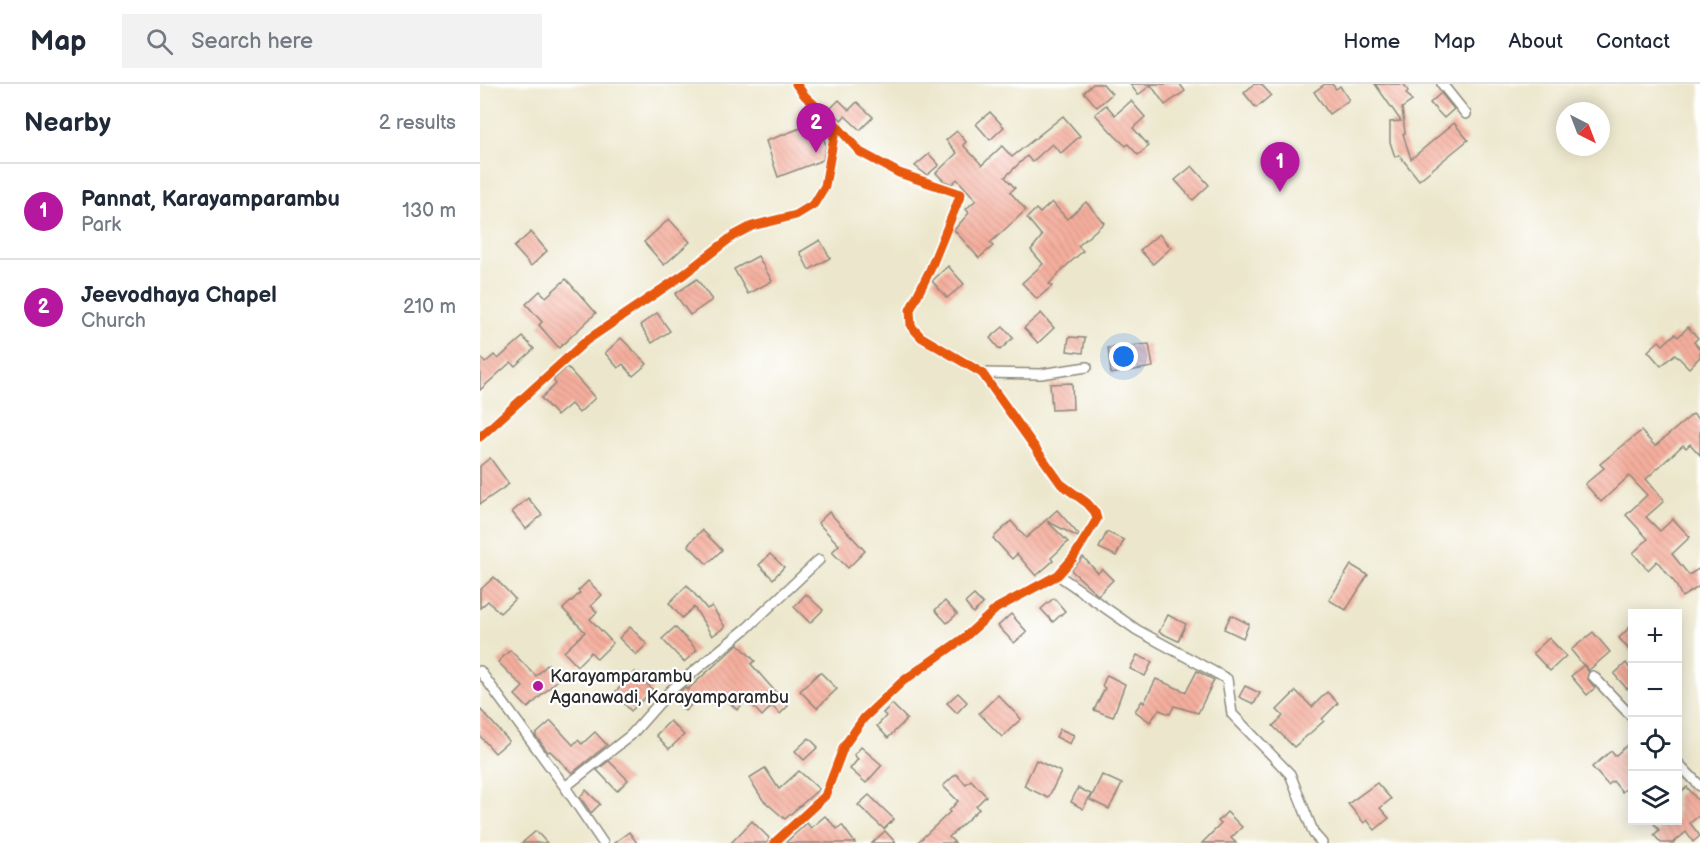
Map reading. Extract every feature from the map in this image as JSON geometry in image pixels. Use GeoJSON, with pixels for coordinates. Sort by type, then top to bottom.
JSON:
{"type":"FeatureCollection","features":[{"type":"Feature","properties":{"kind":"street"},"geometry":{"type":"LineString","coordinates":[[774,843],[825,796],[844,746],[874,709],[903,681],[964,638],[997,608],[1058,575],[1073,558],[1097,519],[1095,512],[1061,484],[981,373],[921,337],[911,326],[910,310],[930,270],[961,194],[898,173],[860,152],[796,84]]}},
{"type":"Feature","properties":{"kind":"street"},"geometry":{"type":"LineString","coordinates":[[1442,84],[1466,114]]}},
{"type":"Feature","properties":{"kind":"street"},"geometry":{"type":"LineString","coordinates":[[480,437],[586,340],[683,275],[742,231],[806,211],[822,196],[836,125]]}},
{"type":"Feature","properties":{"kind":"street"},"geometry":{"type":"LineString","coordinates":[[981,373],[1041,374],[1087,367]]}},
{"type":"Feature","properties":{"kind":"street"},"geometry":{"type":"LineString","coordinates":[[565,787],[631,735],[670,690],[747,628],[819,560]]}},
{"type":"Feature","properties":{"kind":"street"},"geometry":{"type":"LineString","coordinates":[[1058,575],[1137,630],[1227,679],[1232,714],[1290,774],[1314,834],[1322,843]]}},
{"type":"Feature","properties":{"kind":"street"},"geometry":{"type":"LineString","coordinates":[[480,671],[603,843]]}},
{"type":"Feature","properties":{"kind":"street"},"geometry":{"type":"LineString","coordinates":[[1593,676],[1628,713]]}},
{"type":"Feature","properties":{"kind":"street"},"geometry":{"type":"LineString","coordinates":[[1682,768],[1700,786]]}},
{"type":"Feature","properties":{"kind":"building"},"geometry":{"type":"Polygon","coordinates":[[[1093,84],[1103,84],[1112,94],[1097,107],[1084,92],[1093,84]]]}},
{"type":"Feature","properties":{"kind":"building"},"geometry":{"type":"Polygon","coordinates":[[[1130,84],[1180,84],[1185,91],[1165,105],[1151,85],[1138,95],[1130,84]]]}},
{"type":"Feature","properties":{"kind":"building"},"geometry":{"type":"Polygon","coordinates":[[[1254,84],[1261,84],[1271,95],[1256,108],[1244,93],[1254,84]]]}},
{"type":"Feature","properties":{"kind":"building"},"geometry":{"type":"Polygon","coordinates":[[[1325,84],[1332,84],[1336,89],[1340,86],[1349,100],[1329,114],[1314,92],[1325,84]]]}},
{"type":"Feature","properties":{"kind":"building"},"geometry":{"type":"Polygon","coordinates":[[[1375,84],[1404,84],[1408,91],[1406,93],[1412,101],[1402,108],[1405,133],[1403,134],[1411,159],[1454,123],[1468,140],[1419,180],[1399,155],[1395,157],[1390,142],[1390,122],[1401,121],[1375,84]]]}},
{"type":"Feature","properties":{"kind":"building"},"geometry":{"type":"Polygon","coordinates":[[[1441,93],[1454,109],[1444,118],[1430,103],[1441,93]]]}},
{"type":"Feature","properties":{"kind":"building"},"geometry":{"type":"Polygon","coordinates":[[[839,100],[849,110],[857,102],[873,117],[860,130],[845,116],[841,120],[830,109],[839,100]]]}},
{"type":"Feature","properties":{"kind":"building"},"geometry":{"type":"Polygon","coordinates":[[[1131,101],[1145,117],[1133,128],[1149,146],[1138,155],[1128,144],[1126,146],[1115,136],[1095,114],[1106,105],[1115,115],[1131,101]]]}},
{"type":"Feature","properties":{"kind":"building"},"geometry":{"type":"Polygon","coordinates":[[[990,112],[1004,127],[990,140],[976,124],[990,112]]]}},
{"type":"Feature","properties":{"kind":"building"},"geometry":{"type":"Polygon","coordinates":[[[1063,116],[1080,136],[1061,153],[1052,144],[1032,162],[1027,156],[1005,177],[1015,188],[1010,192],[1026,210],[990,243],[993,246],[979,258],[954,230],[969,213],[966,209],[976,200],[957,179],[952,184],[944,181],[936,173],[957,153],[946,140],[957,131],[966,142],[963,145],[982,165],[1002,146],[1012,157],[1063,116]]]}},
{"type":"Feature","properties":{"kind":"building"},"geometry":{"type":"Polygon","coordinates":[[[817,122],[826,145],[823,160],[778,177],[766,141],[817,122]]]}},
{"type":"Feature","properties":{"kind":"building"},"geometry":{"type":"Polygon","coordinates":[[[929,154],[939,165],[927,175],[915,166],[929,154]]]}},
{"type":"Feature","properties":{"kind":"building"},"geometry":{"type":"Polygon","coordinates":[[[1192,166],[1209,185],[1193,200],[1175,180],[1192,166]]]}},
{"type":"Feature","properties":{"kind":"building"},"geometry":{"type":"Polygon","coordinates":[[[1052,202],[1067,219],[1086,202],[1104,223],[1078,246],[1083,251],[1064,268],[1049,284],[1052,286],[1037,299],[1022,283],[1043,264],[1031,250],[1042,236],[1027,218],[1036,209],[1040,213],[1052,202]]]}},
{"type":"Feature","properties":{"kind":"building"},"geometry":{"type":"Polygon","coordinates":[[[669,219],[690,242],[664,265],[644,242],[669,219]]]}},
{"type":"Feature","properties":{"kind":"building"},"geometry":{"type":"Polygon","coordinates":[[[531,232],[547,251],[531,266],[514,247],[531,232]]]}},
{"type":"Feature","properties":{"kind":"building"},"geometry":{"type":"Polygon","coordinates":[[[1159,234],[1171,248],[1153,264],[1140,250],[1159,234]]]}},
{"type":"Feature","properties":{"kind":"building"},"geometry":{"type":"Polygon","coordinates":[[[820,240],[830,258],[809,270],[800,252],[820,240]]]}},
{"type":"Feature","properties":{"kind":"building"},"geometry":{"type":"Polygon","coordinates":[[[758,256],[772,281],[748,294],[734,269],[758,256]]]}},
{"type":"Feature","properties":{"kind":"building"},"geometry":{"type":"Polygon","coordinates":[[[948,266],[964,284],[947,298],[932,281],[948,266]]]}},
{"type":"Feature","properties":{"kind":"building"},"geometry":{"type":"Polygon","coordinates":[[[566,279],[596,313],[559,348],[539,325],[542,322],[526,304],[540,291],[546,297],[566,279]]]}},
{"type":"Feature","properties":{"kind":"building"},"geometry":{"type":"Polygon","coordinates":[[[697,279],[712,300],[690,315],[675,294],[697,279]]]}},
{"type":"Feature","properties":{"kind":"building"},"geometry":{"type":"Polygon","coordinates":[[[657,313],[670,331],[652,343],[640,325],[657,313]]]}},
{"type":"Feature","properties":{"kind":"building"},"geometry":{"type":"Polygon","coordinates":[[[1041,313],[1054,328],[1038,343],[1024,328],[1041,313]]]}},
{"type":"Feature","properties":{"kind":"building"},"geometry":{"type":"Polygon","coordinates":[[[1003,327],[1013,338],[1000,350],[990,338],[1003,327]]]}},
{"type":"Feature","properties":{"kind":"building"},"geometry":{"type":"Polygon","coordinates":[[[1688,327],[1698,338],[1694,342],[1700,349],[1700,357],[1689,368],[1675,354],[1661,366],[1648,351],[1659,341],[1663,345],[1675,334],[1678,337],[1688,327]]]}},
{"type":"Feature","properties":{"kind":"building"},"geometry":{"type":"Polygon","coordinates":[[[523,337],[534,349],[515,366],[511,362],[480,390],[480,357],[485,363],[494,355],[498,359],[523,337]]]}},
{"type":"Feature","properties":{"kind":"building"},"geometry":{"type":"Polygon","coordinates":[[[1069,337],[1085,338],[1083,353],[1067,351],[1069,337]]]}},
{"type":"Feature","properties":{"kind":"building"},"geometry":{"type":"Polygon","coordinates":[[[621,338],[647,364],[633,376],[623,364],[618,368],[605,353],[621,338]]]}},
{"type":"Feature","properties":{"kind":"building"},"geometry":{"type":"Polygon","coordinates":[[[1149,344],[1153,367],[1111,374],[1108,348],[1149,344]]]}},
{"type":"Feature","properties":{"kind":"building"},"geometry":{"type":"Polygon","coordinates":[[[567,367],[595,398],[579,413],[571,404],[557,416],[541,398],[556,384],[553,380],[567,367]]]}},
{"type":"Feature","properties":{"kind":"building"},"geometry":{"type":"Polygon","coordinates":[[[1072,383],[1073,409],[1052,410],[1050,384],[1072,383]]]}},
{"type":"Feature","properties":{"kind":"building"},"geometry":{"type":"Polygon","coordinates":[[[1693,414],[1700,421],[1700,455],[1690,444],[1686,448],[1683,445],[1646,479],[1664,501],[1646,517],[1660,531],[1673,519],[1690,537],[1672,554],[1689,575],[1700,568],[1700,586],[1682,597],[1675,583],[1657,561],[1648,570],[1633,553],[1648,539],[1626,515],[1647,495],[1629,476],[1601,502],[1585,484],[1604,468],[1600,464],[1641,431],[1655,446],[1693,414]]]}},
{"type":"Feature","properties":{"kind":"building"},"geometry":{"type":"Polygon","coordinates":[[[490,458],[509,484],[480,504],[480,466],[490,458]]]}},
{"type":"Feature","properties":{"kind":"building"},"geometry":{"type":"Polygon","coordinates":[[[528,498],[542,515],[526,529],[512,512],[528,498]]]}},
{"type":"Feature","properties":{"kind":"building"},"geometry":{"type":"Polygon","coordinates":[[[1057,510],[1079,535],[1078,537],[1047,521],[1068,542],[1051,558],[1053,561],[1036,576],[1017,554],[1012,559],[993,538],[1011,521],[1026,538],[1057,510]]]}},
{"type":"Feature","properties":{"kind":"building"},"geometry":{"type":"Polygon","coordinates":[[[829,512],[865,551],[848,568],[832,552],[839,545],[818,523],[829,512]]]}},
{"type":"Feature","properties":{"kind":"building"},"geometry":{"type":"Polygon","coordinates":[[[702,530],[722,550],[707,564],[688,545],[702,530]]]}},
{"type":"Feature","properties":{"kind":"building"},"geometry":{"type":"Polygon","coordinates":[[[1107,532],[1124,540],[1116,556],[1099,548],[1107,532]]]}},
{"type":"Feature","properties":{"kind":"building"},"geometry":{"type":"Polygon","coordinates":[[[770,554],[784,567],[773,579],[759,565],[770,554]]]}},
{"type":"Feature","properties":{"kind":"building"},"geometry":{"type":"Polygon","coordinates":[[[1083,557],[1098,573],[1102,569],[1113,580],[1098,595],[1071,570],[1083,557]]]}},
{"type":"Feature","properties":{"kind":"building"},"geometry":{"type":"Polygon","coordinates":[[[1351,565],[1368,575],[1346,610],[1329,600],[1351,565]]]}},
{"type":"Feature","properties":{"kind":"building"},"geometry":{"type":"Polygon","coordinates":[[[494,577],[515,599],[500,613],[488,601],[480,608],[480,590],[494,577]]]}},
{"type":"Feature","properties":{"kind":"building"},"geometry":{"type":"Polygon","coordinates":[[[588,581],[602,595],[591,606],[597,612],[590,619],[613,643],[597,659],[591,652],[577,666],[564,652],[585,632],[563,609],[580,593],[578,591],[588,581]]]}},
{"type":"Feature","properties":{"kind":"building"},"geometry":{"type":"Polygon","coordinates":[[[687,585],[707,609],[712,606],[725,627],[712,636],[694,607],[682,618],[669,603],[687,585]]]}},
{"type":"Feature","properties":{"kind":"building"},"geometry":{"type":"Polygon","coordinates":[[[806,594],[823,610],[810,623],[794,607],[806,594]]]}},
{"type":"Feature","properties":{"kind":"building"},"geometry":{"type":"Polygon","coordinates":[[[974,595],[983,604],[973,613],[965,603],[974,595]]]}},
{"type":"Feature","properties":{"kind":"building"},"geometry":{"type":"Polygon","coordinates":[[[1054,598],[1065,611],[1053,622],[1041,609],[1054,598]]]}},
{"type":"Feature","properties":{"kind":"building"},"geometry":{"type":"Polygon","coordinates":[[[945,601],[957,614],[947,623],[935,610],[945,601]]]}},
{"type":"Feature","properties":{"kind":"building"},"geometry":{"type":"Polygon","coordinates":[[[1011,614],[1027,632],[1014,643],[998,626],[1011,614]]]}},
{"type":"Feature","properties":{"kind":"building"},"geometry":{"type":"Polygon","coordinates":[[[1168,615],[1186,624],[1178,641],[1159,632],[1168,615]]]}},
{"type":"Feature","properties":{"kind":"building"},"geometry":{"type":"Polygon","coordinates":[[[1231,615],[1249,624],[1243,638],[1224,629],[1231,615]]]}},
{"type":"Feature","properties":{"kind":"building"},"geometry":{"type":"Polygon","coordinates":[[[630,627],[647,644],[636,655],[619,638],[630,627]]]}},
{"type":"Feature","properties":{"kind":"building"},"geometry":{"type":"Polygon","coordinates":[[[675,627],[697,650],[684,662],[662,639],[675,627]]]}},
{"type":"Feature","properties":{"kind":"building"},"geometry":{"type":"Polygon","coordinates":[[[1628,629],[1628,648],[1619,638],[1628,629]]]}},
{"type":"Feature","properties":{"kind":"building"},"geometry":{"type":"Polygon","coordinates":[[[1593,632],[1610,652],[1588,671],[1571,650],[1593,632]]]}},
{"type":"Feature","properties":{"kind":"building"},"geometry":{"type":"Polygon","coordinates":[[[1549,638],[1566,656],[1550,671],[1533,653],[1549,638]]]}},
{"type":"Feature","properties":{"kind":"building"},"geometry":{"type":"Polygon","coordinates":[[[738,644],[755,661],[751,664],[788,706],[780,714],[772,706],[762,716],[747,700],[737,710],[722,695],[713,704],[703,693],[685,711],[673,698],[685,687],[687,690],[738,644]]]}},
{"type":"Feature","properties":{"kind":"building"},"geometry":{"type":"Polygon","coordinates":[[[510,650],[536,676],[548,664],[561,677],[528,708],[515,695],[523,687],[498,662],[510,650]]]}},
{"type":"Feature","properties":{"kind":"building"},"geometry":{"type":"Polygon","coordinates":[[[1137,655],[1152,662],[1145,676],[1130,669],[1137,655]]]}},
{"type":"Feature","properties":{"kind":"building"},"geometry":{"type":"Polygon","coordinates":[[[1626,663],[1628,666],[1627,689],[1614,674],[1626,663]]]}},
{"type":"Feature","properties":{"kind":"building"},"geometry":{"type":"Polygon","coordinates":[[[1584,665],[1589,671],[1587,678],[1595,688],[1587,695],[1571,676],[1584,665]]]}},
{"type":"Feature","properties":{"kind":"building"},"geometry":{"type":"Polygon","coordinates":[[[1197,671],[1214,680],[1198,713],[1174,706],[1170,714],[1159,710],[1150,722],[1135,711],[1142,701],[1144,703],[1156,679],[1186,692],[1197,671]]]}},
{"type":"Feature","properties":{"kind":"building"},"geometry":{"type":"Polygon","coordinates":[[[635,672],[653,690],[631,711],[614,693],[635,672]]]}},
{"type":"Feature","properties":{"kind":"building"},"geometry":{"type":"Polygon","coordinates":[[[820,672],[837,689],[817,708],[800,691],[820,672]]]}},
{"type":"Feature","properties":{"kind":"building"},"geometry":{"type":"Polygon","coordinates":[[[1107,675],[1125,684],[1113,717],[1094,710],[1105,688],[1102,686],[1107,675]]]}},
{"type":"Feature","properties":{"kind":"building"},"geometry":{"type":"Polygon","coordinates":[[[1245,686],[1260,693],[1254,704],[1239,697],[1245,686]]]}},
{"type":"Feature","properties":{"kind":"building"},"geometry":{"type":"Polygon","coordinates":[[[1296,691],[1312,707],[1327,692],[1338,703],[1322,719],[1324,721],[1294,747],[1273,726],[1283,716],[1277,710],[1296,691]]]}},
{"type":"Feature","properties":{"kind":"building"},"geometry":{"type":"Polygon","coordinates":[[[958,693],[967,702],[957,713],[947,703],[958,693]]]}},
{"type":"Feature","properties":{"kind":"building"},"geometry":{"type":"Polygon","coordinates":[[[998,695],[1021,719],[1002,737],[979,713],[998,695]]]}},
{"type":"Feature","properties":{"kind":"building"},"geometry":{"type":"Polygon","coordinates":[[[892,704],[907,719],[888,738],[877,726],[886,716],[883,713],[892,704]]]}},
{"type":"Feature","properties":{"kind":"building"},"geometry":{"type":"Polygon","coordinates":[[[480,709],[509,741],[495,753],[480,736],[480,709]]]}},
{"type":"Feature","properties":{"kind":"building"},"geometry":{"type":"Polygon","coordinates":[[[551,721],[573,745],[578,740],[582,744],[595,732],[607,745],[572,773],[550,751],[548,752],[535,735],[551,721]]]}},
{"type":"Feature","properties":{"kind":"building"},"geometry":{"type":"Polygon","coordinates":[[[670,721],[684,735],[669,749],[656,735],[670,721]]]}},
{"type":"Feature","properties":{"kind":"building"},"geometry":{"type":"Polygon","coordinates":[[[1060,729],[1074,735],[1070,744],[1056,737],[1060,729]]]}},
{"type":"Feature","properties":{"kind":"building"},"geometry":{"type":"Polygon","coordinates":[[[809,738],[818,747],[804,760],[795,751],[809,738]]]}},
{"type":"Feature","properties":{"kind":"building"},"geometry":{"type":"Polygon","coordinates":[[[1628,745],[1628,787],[1622,792],[1613,781],[1608,785],[1592,767],[1611,751],[1615,756],[1628,745]]]}},
{"type":"Feature","properties":{"kind":"building"},"geometry":{"type":"Polygon","coordinates":[[[861,747],[882,765],[866,783],[850,769],[858,759],[854,755],[861,747]]]}},
{"type":"Feature","properties":{"kind":"building"},"geometry":{"type":"Polygon","coordinates":[[[1036,760],[1061,772],[1048,798],[1024,786],[1036,760]]]}},
{"type":"Feature","properties":{"kind":"building"},"geometry":{"type":"Polygon","coordinates":[[[609,761],[628,780],[617,791],[597,770],[609,761]]]}},
{"type":"Feature","properties":{"kind":"building"},"geometry":{"type":"Polygon","coordinates":[[[765,768],[779,789],[799,771],[819,789],[785,819],[763,800],[749,778],[765,768]]]}},
{"type":"Feature","properties":{"kind":"building"},"geometry":{"type":"Polygon","coordinates":[[[956,774],[966,784],[971,780],[986,796],[976,806],[979,809],[949,837],[955,843],[917,843],[950,812],[958,801],[943,786],[956,774]]]}},
{"type":"Feature","properties":{"kind":"building"},"geometry":{"type":"Polygon","coordinates":[[[1102,775],[1122,784],[1109,809],[1090,800],[1102,775]]]}},
{"type":"Feature","properties":{"kind":"building"},"geometry":{"type":"Polygon","coordinates":[[[1377,783],[1391,799],[1380,808],[1389,818],[1375,830],[1367,820],[1364,823],[1348,804],[1377,783]]]}},
{"type":"Feature","properties":{"kind":"building"},"geometry":{"type":"Polygon","coordinates":[[[1687,787],[1700,803],[1700,815],[1690,823],[1700,836],[1693,842],[1686,832],[1673,843],[1661,843],[1654,835],[1659,830],[1655,825],[1682,825],[1682,791],[1687,787]]]}},
{"type":"Feature","properties":{"kind":"building"},"geometry":{"type":"Polygon","coordinates":[[[1078,788],[1091,794],[1083,809],[1071,802],[1078,788]]]}},
{"type":"Feature","properties":{"kind":"building"},"geometry":{"type":"Polygon","coordinates":[[[586,790],[600,804],[591,813],[580,797],[586,790]]]}},
{"type":"Feature","properties":{"kind":"building"},"geometry":{"type":"Polygon","coordinates":[[[869,795],[894,819],[884,829],[858,805],[869,795]]]}},
{"type":"Feature","properties":{"kind":"building"},"geometry":{"type":"Polygon","coordinates":[[[1227,812],[1242,827],[1231,838],[1236,843],[1202,843],[1221,824],[1218,821],[1227,812]]]}},
{"type":"Feature","properties":{"kind":"building"},"geometry":{"type":"Polygon","coordinates":[[[825,816],[837,829],[842,825],[855,843],[785,843],[807,823],[811,828],[825,816]]]}},
{"type":"Feature","properties":{"kind":"building"},"geometry":{"type":"Polygon","coordinates":[[[752,821],[769,838],[767,843],[731,843],[752,821]]]}},
{"type":"Feature","properties":{"kind":"building"},"geometry":{"type":"Polygon","coordinates":[[[536,831],[547,843],[522,843],[536,831]]]}},
{"type":"Feature","properties":{"kind":"building"},"geometry":{"type":"Polygon","coordinates":[[[885,831],[896,843],[872,843],[885,831]]]}},
{"type":"Feature","properties":{"kind":"building"},"geometry":{"type":"Polygon","coordinates":[[[629,832],[637,843],[614,843],[629,832]]]}},
{"type":"Feature","properties":{"kind":"cycle path"},"geometry":{"type":"LineString","coordinates":[[480,437],[587,340],[683,275],[733,236],[752,226],[796,215],[814,204],[825,186],[836,125],[805,96],[796,84]]}},
{"type":"Feature","properties":{"kind":"cycle path"},"geometry":{"type":"LineString","coordinates":[[774,843],[825,796],[844,746],[864,718],[903,681],[964,638],[997,608],[1058,575],[1073,558],[1097,519],[1095,512],[1087,503],[1061,484],[982,373],[921,337],[911,326],[910,310],[930,270],[961,194],[899,173],[860,152],[836,125]]}},
{"type":"Feature","properties":{"kind":"place","name":"Jeevodhaya Chapel"},"geometry":{"type":"Point","coordinates":[816,153]}},
{"type":"Feature","properties":{"kind":"place","name":"Pannat, Karayamparambu"},"geometry":{"type":"Point","coordinates":[1280,192]}},
{"type":"Feature","properties":{"kind":"place","name":"Karayamparambu Aganawadi, Karayamparambu"},"geometry":{"type":"Point","coordinates":[538,686]}}]}
